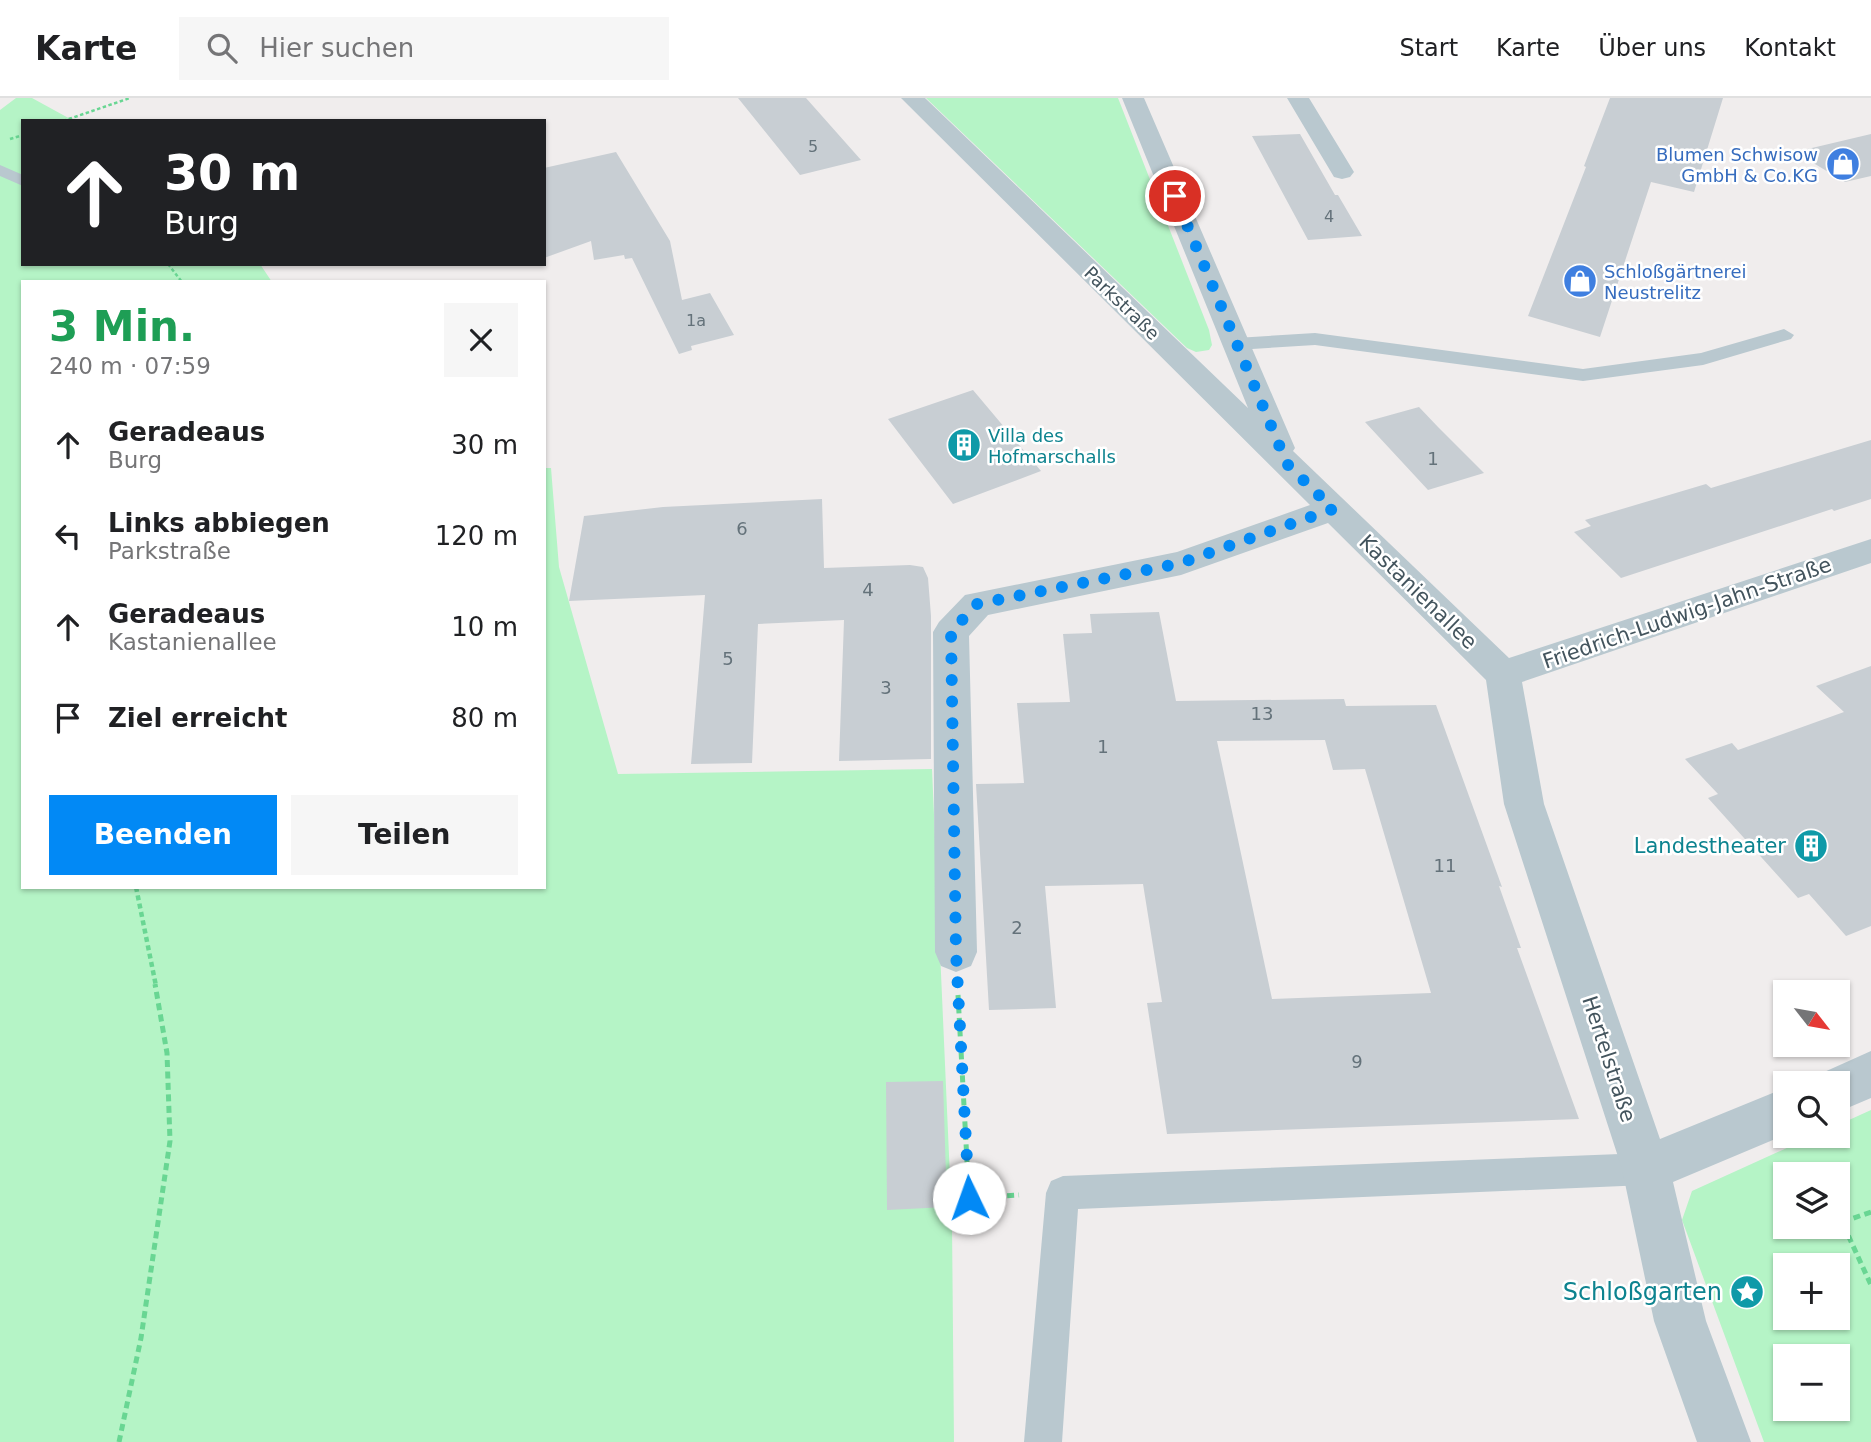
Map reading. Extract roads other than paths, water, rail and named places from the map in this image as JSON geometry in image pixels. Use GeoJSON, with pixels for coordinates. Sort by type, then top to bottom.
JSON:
{"type":"FeatureCollection","features":[{"type":"Feature","properties":{"kind":"street","name":"Parkstraße"},"geometry":{"type":"LineString","coordinates":[[912,98],[1333,509]]}},
{"type":"Feature","properties":{"kind":"street"},"geometry":{"type":"LineString","coordinates":[[1133,98],[1287,464]]}},
{"type":"Feature","properties":{"kind":"street"},"geometry":{"type":"LineString","coordinates":[[1298,98],[1342,172]]}},
{"type":"Feature","properties":{"kind":"street"},"geometry":{"type":"LineString","coordinates":[[956,952],[951,632],[977,604],[1181,563],[1333,509]]}},
{"type":"Feature","properties":{"kind":"street","name":"Kastanienallee"},"geometry":{"type":"LineString","coordinates":[[1333,509],[1503,674]]}},
{"type":"Feature","properties":{"kind":"street","name":"Friedrich-Ludwig-Jahn-Straße"},"geometry":{"type":"LineString","coordinates":[[1503,674],[1871,551]]}},
{"type":"Feature","properties":{"kind":"street","name":"Hertelstraße"},"geometry":{"type":"LineString","coordinates":[[1503,674],[1524,804],[1646,1169],[1680,1321],[1724,1442]]}},
{"type":"Feature","properties":{"kind":"street"},"geometry":{"type":"LineString","coordinates":[[1850,1083],[1871,1073]]}},
{"type":"Feature","properties":{"kind":"street"},"geometry":{"type":"LineString","coordinates":[[1646,1169],[1773,1116]]}},
{"type":"Feature","properties":{"kind":"lane"},"geometry":{"type":"LineString","coordinates":[[0,170],[21,180]]}},
{"type":"Feature","properties":{"kind":"lane"},"geometry":{"type":"LineString","coordinates":[[1236,344],[1315,339],[1583,375],[1703,359],[1784,335]]}},
{"type":"Feature","properties":{"kind":"lane"},"geometry":{"type":"LineString","coordinates":[[1043,1442],[1063,1193],[1646,1169]]}},
{"type":"Feature","properties":{"kind":"place","name":"Blumen Schwisow GmbH & Co.KG"},"geometry":{"type":"Point","coordinates":[1843,164]}},
{"type":"Feature","properties":{"kind":"place","name":"Schloßgärtnerei Neustrelitz"},"geometry":{"type":"Point","coordinates":[1580,281]}},
{"type":"Feature","properties":{"kind":"place","name":"Villa des Hofmarschalls"},"geometry":{"type":"Point","coordinates":[964,445]}},
{"type":"Feature","properties":{"kind":"place","name":"Landestheater"},"geometry":{"type":"Point","coordinates":[1811,846]}},
{"type":"Feature","properties":{"kind":"place","name":"Schloßgarten"},"geometry":{"type":"Point","coordinates":[1747,1292]}}]}
